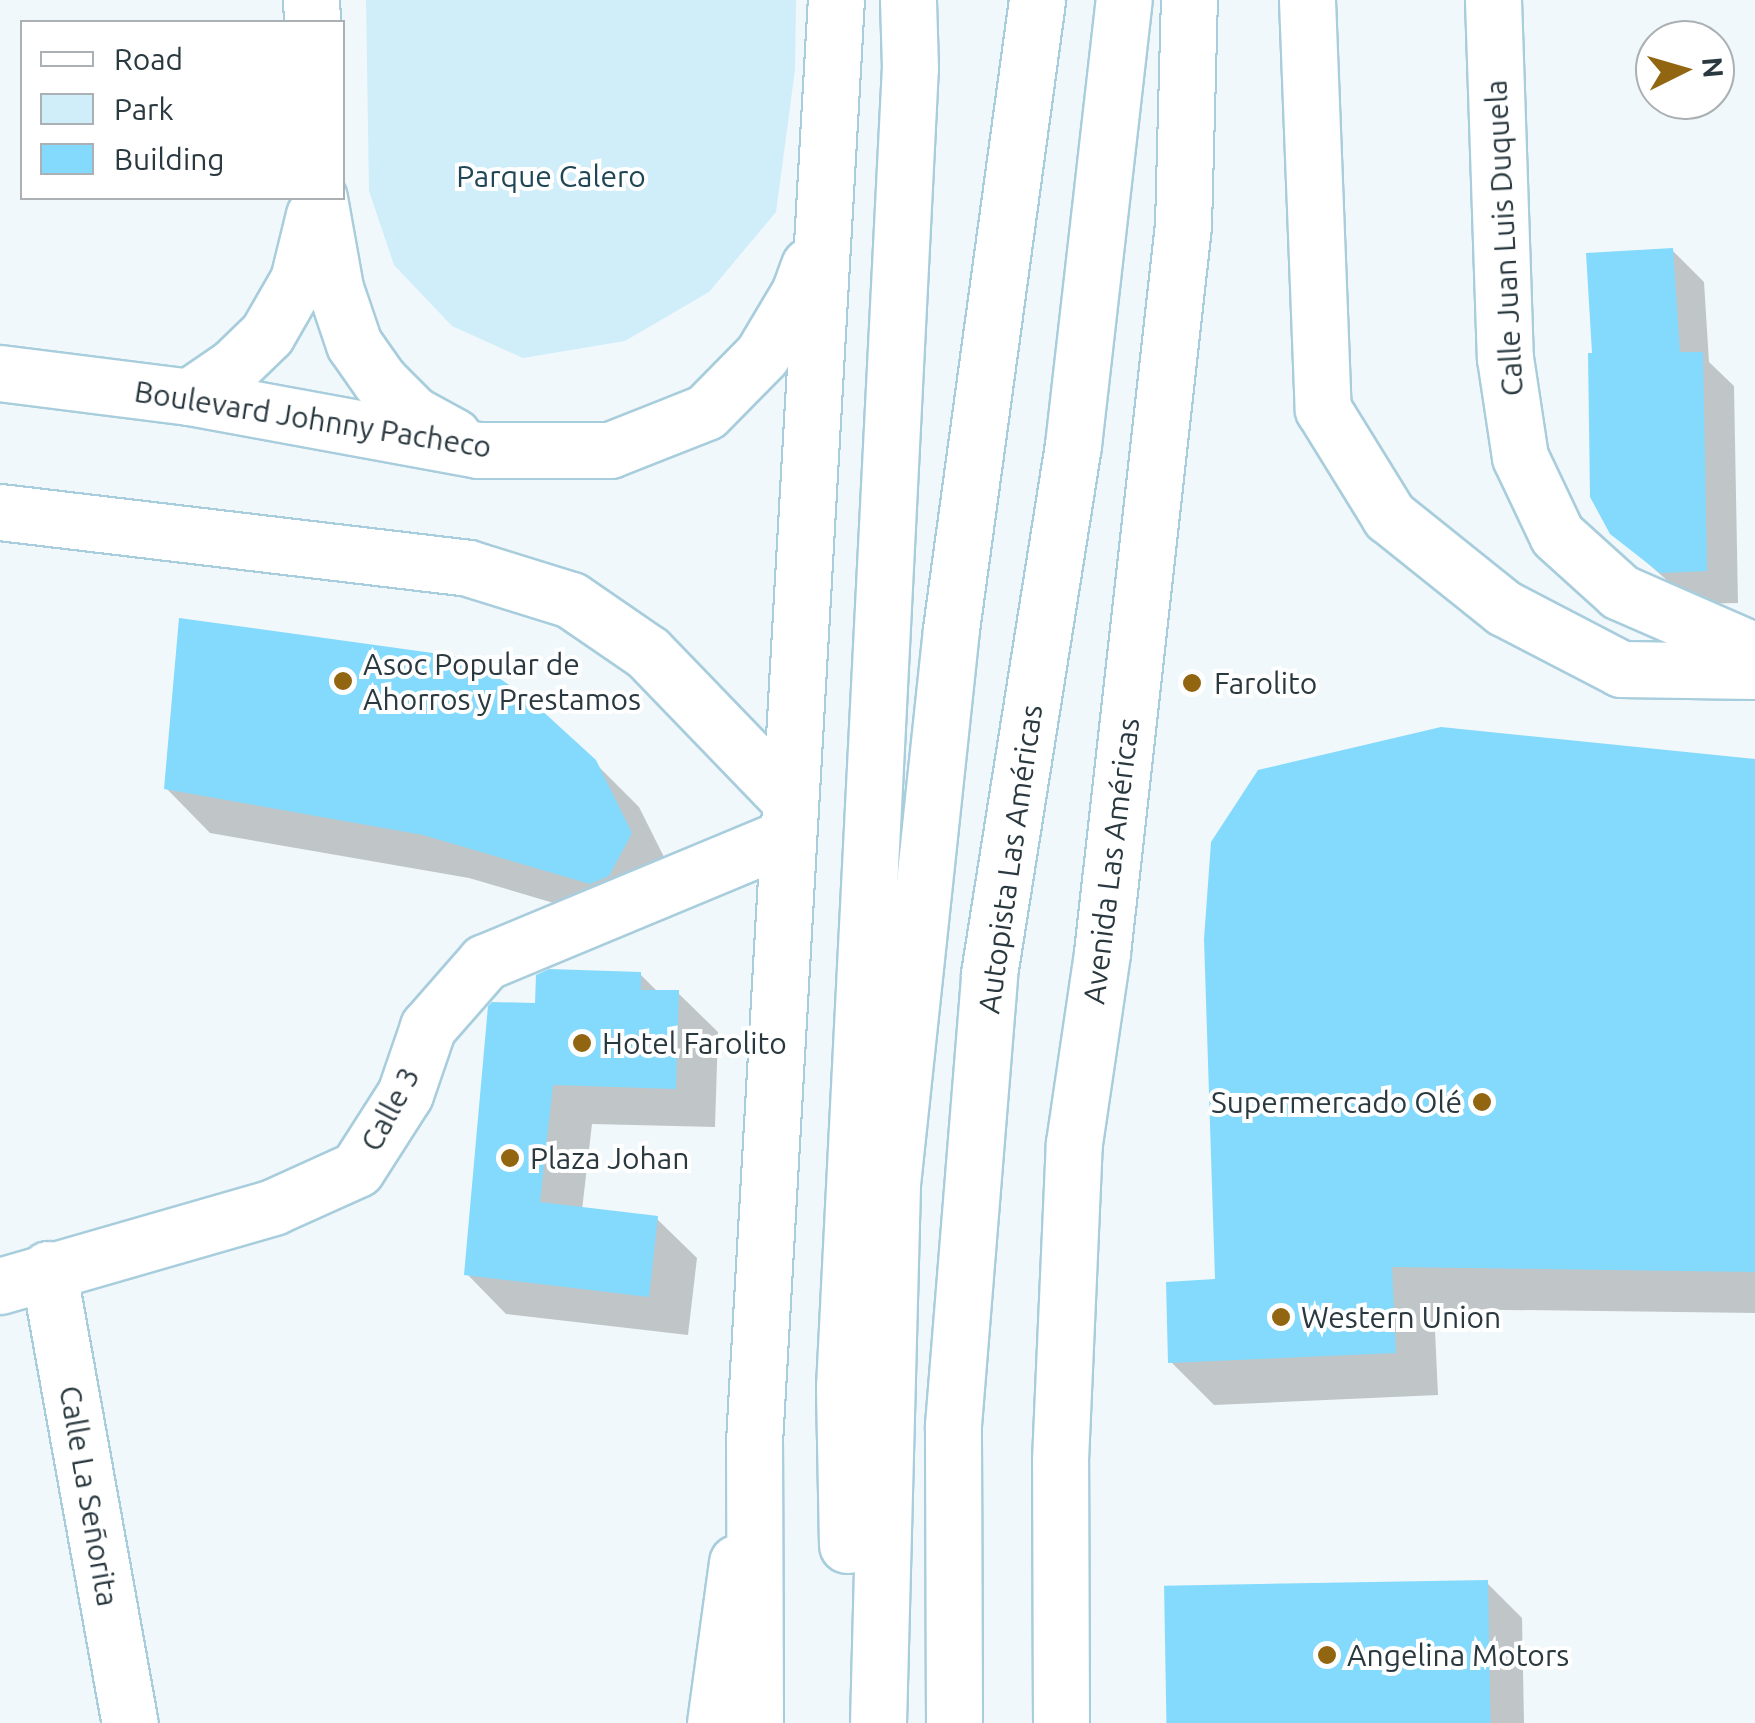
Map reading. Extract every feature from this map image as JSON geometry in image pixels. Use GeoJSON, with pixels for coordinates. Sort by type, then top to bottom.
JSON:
{"type":"FeatureCollection","features":[{"type":"Feature","properties":{"kind":"main road"},"geometry":{"type":"LineString","coordinates":[[755,1723],[754,1442],[836,0]]}},
{"type":"Feature","properties":{"kind":"main road"},"geometry":{"type":"LineString","coordinates":[[851,1723],[844,1387],[910,68],[908,0]]}},
{"type":"Feature","properties":{"kind":"main road"},"geometry":{"type":"LineString","coordinates":[[878,1723],[892,1184],[951,630],[1037,0]]}},
{"type":"Feature","properties":{"kind":"main road","name":"Autopista Las Américas"},"geometry":{"type":"LineString","coordinates":[[954,1723],[953,1425],[990,974],[1073,444],[1124,0]]}},
{"type":"Feature","properties":{"kind":"main road","name":"Avenida Las Américas"},"geometry":{"type":"LineString","coordinates":[[1060,1723],[1060,1460],[1074,1143],[1102,953],[1183,225],[1189,0]]}},
{"type":"Feature","properties":{"kind":"main road"},"geometry":{"type":"LineString","coordinates":[[1307,0],[1323,409],[1388,516],[1504,608],[1621,669],[1755,671]]}},
{"type":"Feature","properties":{"kind":"main road","name":"Calle Juan Luis Duquela"},"geometry":{"type":"LineString","coordinates":[[1493,0],[1504,358],[1520,457],[1557,536],[1620,592],[1755,652]]}},
{"type":"Feature","properties":{"kind":"main road"},"geometry":{"type":"LineString","coordinates":[[190,397],[234,366],[267,334],[298,280],[318,200]]}},
{"type":"Feature","properties":{"kind":"main road"},"geometry":{"type":"LineString","coordinates":[[318,200],[334,288],[354,344],[380,381],[413,414],[478,450]]}},
{"type":"Feature","properties":{"kind":"main road","name":"Boulevard Johnny Pacheco"},"geometry":{"type":"LineString","coordinates":[[0,372],[190,397],[478,450],[610,450],[706,412],[762,355],[799,293],[820,235]]}},
{"type":"Feature","properties":{"kind":"main road"},"geometry":{"type":"LineString","coordinates":[[0,512],[468,568],[571,600],[648,653],[788,818]]}},
{"type":"Feature","properties":{"kind":"main road","name":"Calle 3"},"geometry":{"type":"LineString","coordinates":[[24,1277],[273,1207],[357,1169],[405,1094],[428,1026],[485,962],[788,818]]}},
{"type":"Feature","properties":{"kind":"main road","name":"Calle La Señorita"},"geometry":{"type":"LineString","coordinates":[[24,1277],[130,1723]]}},
{"type":"Feature","properties":{"kind":"main road"},"geometry":{"type":"LineString","coordinates":[[715,1723],[754,1442]]}},
{"type":"Feature","properties":{"kind":"green space","name":"Parque Calero"},"geometry":{"type":"Polygon","coordinates":[[[366,0],[796,0],[795,70],[776,212],[709,292],[625,341],[523,358],[452,326],[394,265],[369,191],[366,0]]]}},
{"type":"Feature","properties":{"kind":"building"},"geometry":{"type":"Polygon","coordinates":[[[1673,248],[1680,352],[1703,352],[1707,571],[1660,573],[1610,534],[1590,497],[1588,353],[1592,353],[1586,253],[1673,248]]]}},
{"type":"Feature","properties":{"kind":"building"},"geometry":{"type":"Polygon","coordinates":[[[179,618],[469,658],[527,697],[596,760],[632,833],[609,876],[590,884],[423,835],[164,789],[179,618]]]}},
{"type":"Feature","properties":{"kind":"building","name":"Supermercado Olé"},"geometry":{"type":"Polygon","coordinates":[[[1441,727],[1755,759],[1755,1272],[1392,1267],[1396,1353],[1168,1363],[1166,1282],[1215,1279],[1204,939],[1211,842],[1258,770],[1441,727]]]}},
{"type":"Feature","properties":{"kind":"building"},"geometry":{"type":"Polygon","coordinates":[[[549,969],[641,972],[641,990],[679,990],[676,1089],[553,1085],[540,1202],[658,1216],[649,1297],[464,1275],[488,1006],[492,1002],[535,1003],[536,975],[549,969]]]}},
{"type":"Feature","properties":{"kind":"building","name":"Angelina Motors"},"geometry":{"type":"Polygon","coordinates":[[[1488,1580],[1490,1723],[1166,1723],[1164,1586],[1488,1580]]]}},
{"type":"Feature","properties":{"kind":"place","name":"Asoc Popular de Ahorros y Prestamos"},"geometry":{"type":"Point","coordinates":[343,681]}},
{"type":"Feature","properties":{"kind":"place","name":"Farolito"},"geometry":{"type":"Point","coordinates":[1192,683]}},
{"type":"Feature","properties":{"kind":"place","name":"Hotel Farolito"},"geometry":{"type":"Point","coordinates":[582,1043]}},
{"type":"Feature","properties":{"kind":"place","name":"Supermercado Olé"},"geometry":{"type":"Point","coordinates":[1482,1102]}},
{"type":"Feature","properties":{"kind":"place","name":"Plaza Johan"},"geometry":{"type":"Point","coordinates":[510,1158]}},
{"type":"Feature","properties":{"kind":"place","name":"Western Union"},"geometry":{"type":"Point","coordinates":[1281,1317]}},
{"type":"Feature","properties":{"kind":"place","name":"Angelina Motors"},"geometry":{"type":"Point","coordinates":[1327,1655]}}]}
